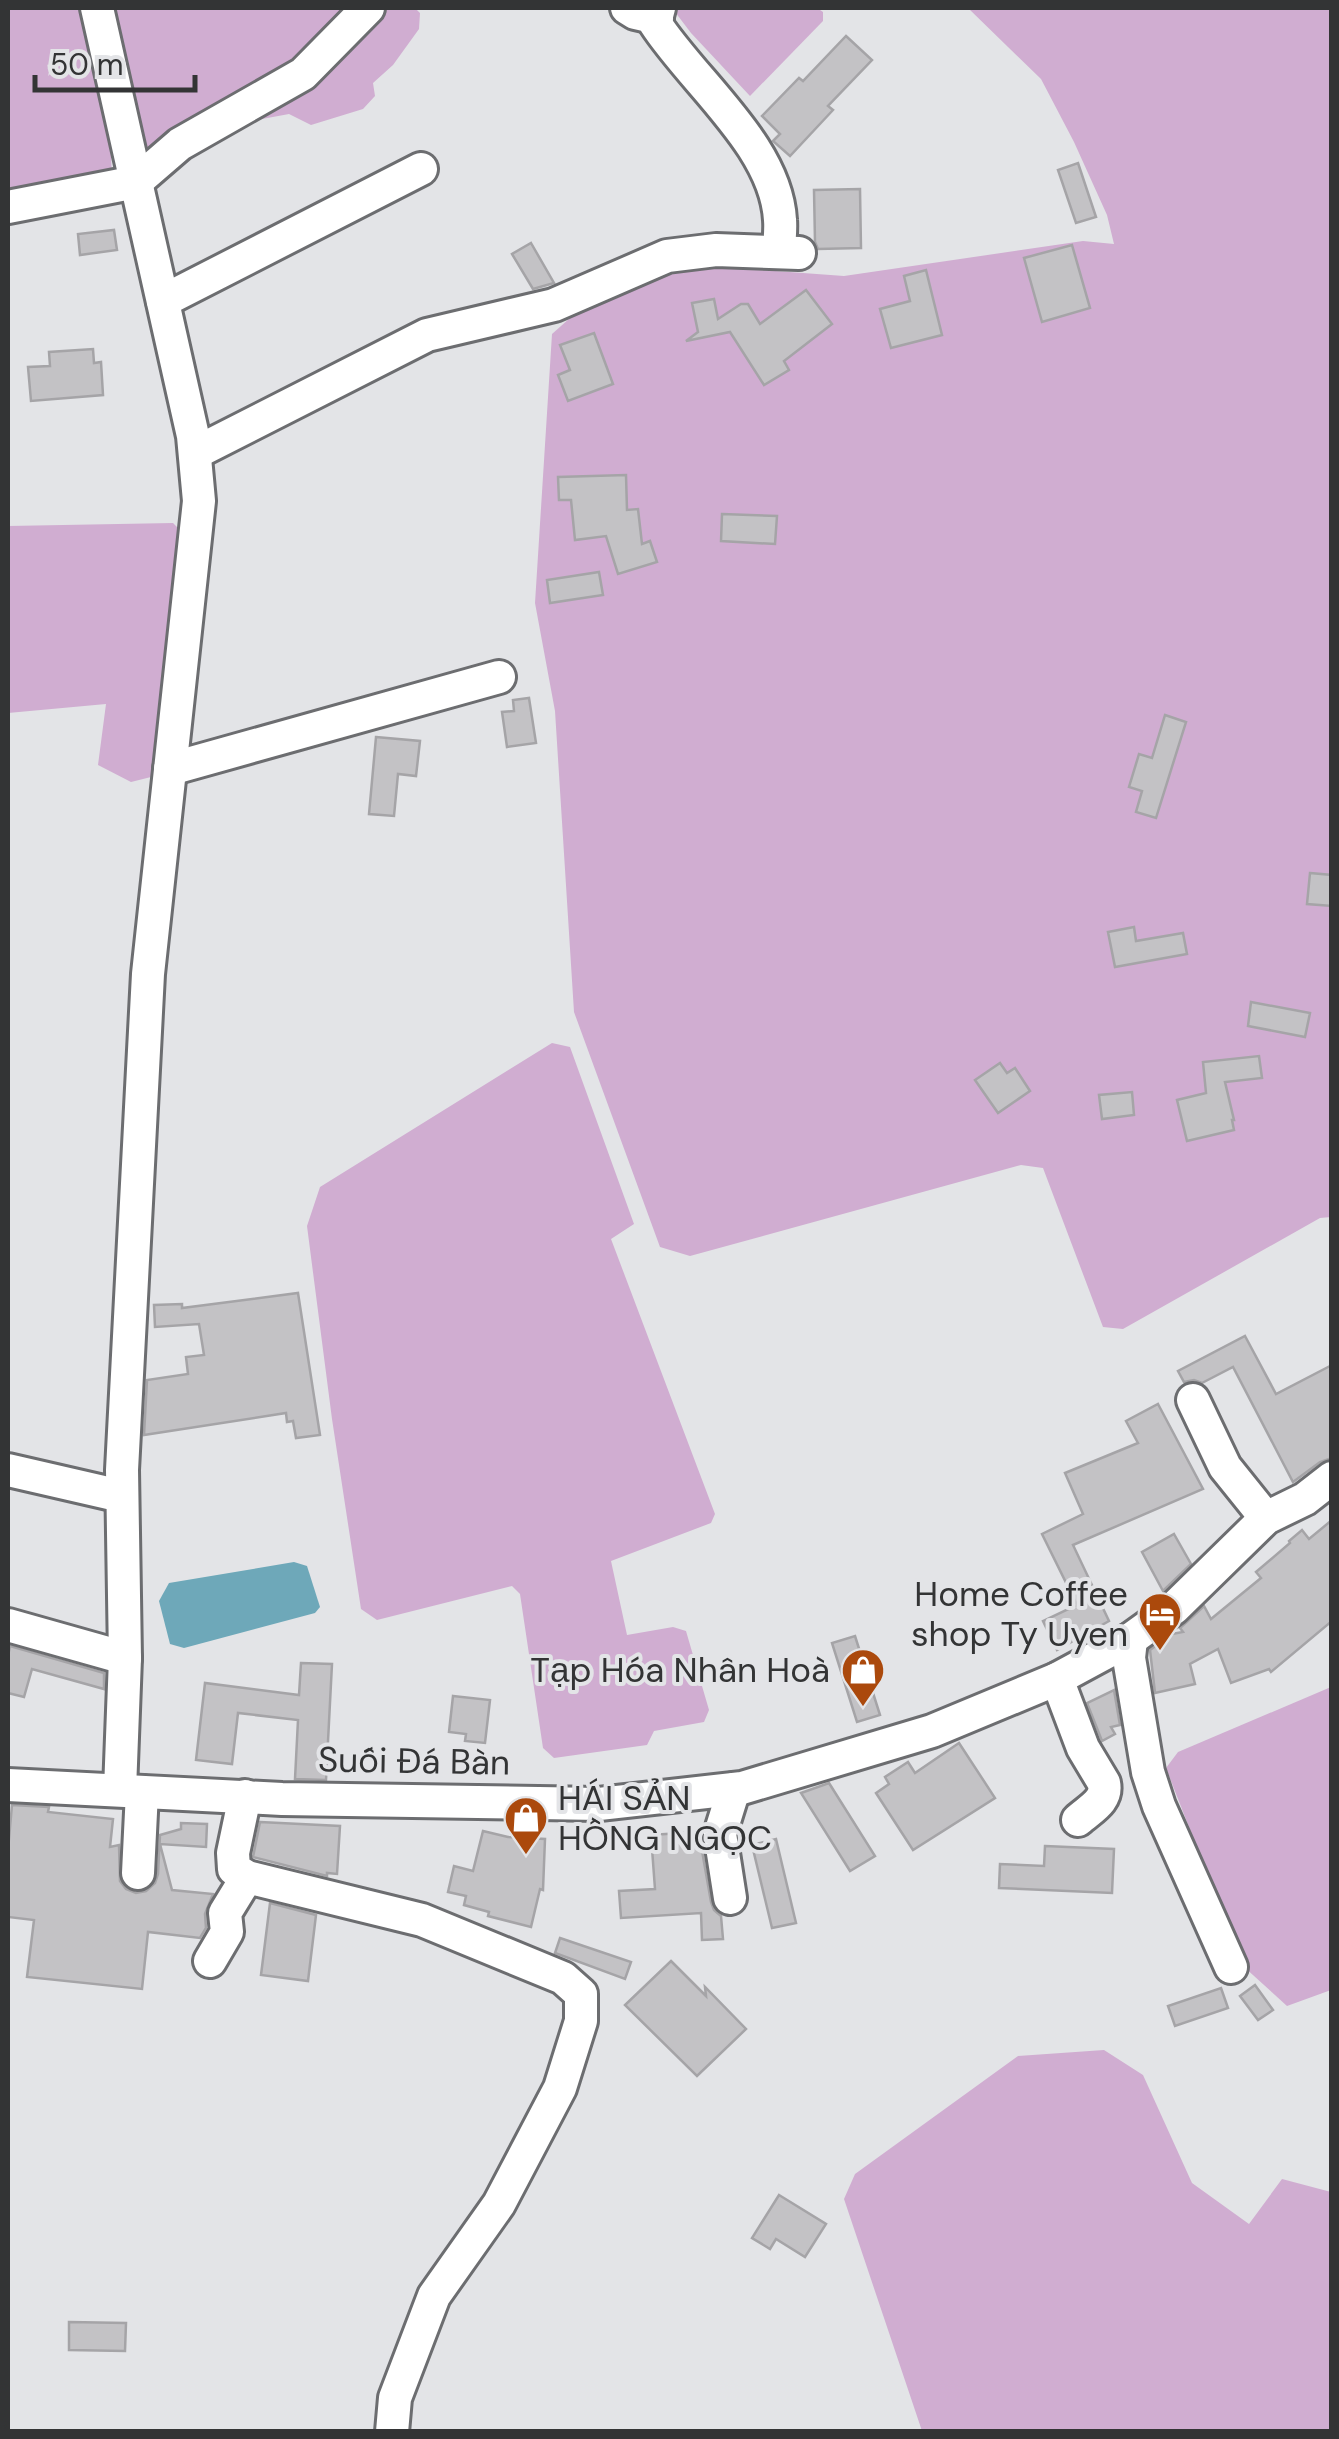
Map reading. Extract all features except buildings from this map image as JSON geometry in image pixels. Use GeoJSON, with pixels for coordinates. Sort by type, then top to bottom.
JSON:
{"type":"FeatureCollection","features":[{"type":"Feature","properties":{"kind":"street"},"geometry":{"type":"LineString","coordinates":[[97,8],[193,436],[199,501],[148,974],[121,1496],[131,1791],[138,1873]]}},
{"type":"Feature","properties":{"kind":"street"},"geometry":{"type":"LineString","coordinates":[[8,207],[136,182],[180,144],[303,74],[368,8]]}},
{"type":"Feature","properties":{"kind":"street"},"geometry":{"type":"LineString","coordinates":[[194,453],[426,335],[554,306],[666,256],[716,250],[789,252],[768,172],[727,111],[669,44],[648,11]]}},
{"type":"Feature","properties":{"kind":"street"},"geometry":{"type":"LineString","coordinates":[[162,301],[420,169]]}},
{"type":"Feature","properties":{"kind":"street"},"geometry":{"type":"LineString","coordinates":[[170,769],[500,677]]}},
{"type":"Feature","properties":{"kind":"street"},"geometry":{"type":"LineString","coordinates":[[1193,1400],[1224,1467],[1266,1518]]}},
{"type":"Feature","properties":{"kind":"street"},"geometry":{"type":"LineString","coordinates":[[8,1470],[121,1496]]}},
{"type":"Feature","properties":{"kind":"street","name":"Suối Đá Bàn"},"geometry":{"type":"LineString","coordinates":[[8,1785],[245,1796],[599,1804],[734,1789],[932,1731],[1057,1679],[1131,1639],[1174,1608],[1266,1518],[1306,1498],[1332,1478]]}},
{"type":"Feature","properties":{"kind":"street"},"geometry":{"type":"LineString","coordinates":[[8,1625],[126,1658]]}},
{"type":"Feature","properties":{"kind":"street"},"geometry":{"type":"LineString","coordinates":[[1131,1639],[1129,1658],[1148,1772],[1159,1806],[1231,1967]]}},
{"type":"Feature","properties":{"kind":"street"},"geometry":{"type":"LineString","coordinates":[[1057,1679],[1082,1748],[1104,1783],[1104,1796],[1078,1820]]}},
{"type":"Feature","properties":{"kind":"street"},"geometry":{"type":"LineString","coordinates":[[730,1898],[720,1834],[734,1789]]}},
{"type":"Feature","properties":{"kind":"street"},"geometry":{"type":"LineString","coordinates":[[245,1796],[234,1869],[248,1877],[422,1920],[563,1978],[581,1994],[581,2021],[560,2088],[500,2204],[434,2296],[395,2398],[392,2432]]}},
{"type":"Feature","properties":{"kind":"street"},"geometry":{"type":"LineString","coordinates":[[210,1961],[227,1932],[225,1913],[248,1877]]}},
{"type":"Feature","properties":{"kind":"shaded area"},"geometry":{"type":"Polygon","coordinates":[[[8,8],[84,8],[117,121],[110,140],[112,175],[8,205],[8,8]]]}},
{"type":"Feature","properties":{"kind":"shaded area"},"geometry":{"type":"Polygon","coordinates":[[[100,8],[415,8],[420,13],[419,29],[393,65],[373,83],[375,96],[363,109],[311,125],[289,114],[240,123],[178,159],[148,186],[100,8]]]}},
{"type":"Feature","properties":{"kind":"shaded area"},"geometry":{"type":"Polygon","coordinates":[[[672,8],[817,8],[823,12],[823,21],[750,96],[672,8]]]}},
{"type":"Feature","properties":{"kind":"shaded area"},"geometry":{"type":"Polygon","coordinates":[[[968,8],[1331,8],[1331,1217],[1320,1218],[1123,1329],[1103,1327],[1043,1168],[1021,1165],[690,1256],[660,1247],[574,1012],[555,711],[535,603],[552,334],[588,302],[670,272],[723,267],[844,276],[1083,241],[1114,244],[1107,215],[1041,79],[968,8]]]}},
{"type":"Feature","properties":{"kind":"shaded area"},"geometry":{"type":"Polygon","coordinates":[[[173,523],[188,538],[159,775],[131,782],[98,765],[106,704],[8,713],[8,526],[173,523]]]}},
{"type":"Feature","properties":{"kind":"shaded area"},"geometry":{"type":"Polygon","coordinates":[[[552,1043],[570,1047],[634,1224],[611,1239],[715,1514],[711,1523],[611,1561],[627,1635],[673,1627],[686,1631],[709,1710],[704,1722],[654,1731],[647,1745],[554,1758],[543,1748],[520,1594],[512,1586],[377,1620],[361,1609],[307,1226],[320,1187],[552,1043]]]}},
{"type":"Feature","properties":{"kind":"shaded area"},"geometry":{"type":"Polygon","coordinates":[[[1331,1687],[1331,1990],[1287,2006],[1243,1966],[1166,1768],[1178,1752],[1331,1687]]]}},
{"type":"Feature","properties":{"kind":"shaded area"},"geometry":{"type":"Polygon","coordinates":[[[1104,2050],[1143,2075],[1192,2183],[1249,2224],[1282,2179],[1331,2192],[1331,2431],[922,2431],[844,2199],[855,2174],[1018,2056],[1104,2050]]]}},
{"type":"Feature","properties":{"kind":"water"},"geometry":{"type":"Polygon","coordinates":[[[294,1562],[307,1566],[320,1607],[315,1613],[184,1648],[170,1644],[159,1601],[169,1583],[294,1562]]]}},
{"type":"Feature","properties":{"kind":"place","name":"Home Coffee shop Ty Uyen"},"geometry":{"type":"Point","coordinates":[1160,1652]}},
{"type":"Feature","properties":{"kind":"place","name":"Tạp Hóa Nhân Hoà"},"geometry":{"type":"Point","coordinates":[863,1708]}},
{"type":"Feature","properties":{"kind":"place","name":"HÁI SẢN HỒNG NGỌC"},"geometry":{"type":"Point","coordinates":[526,1856]}}]}
